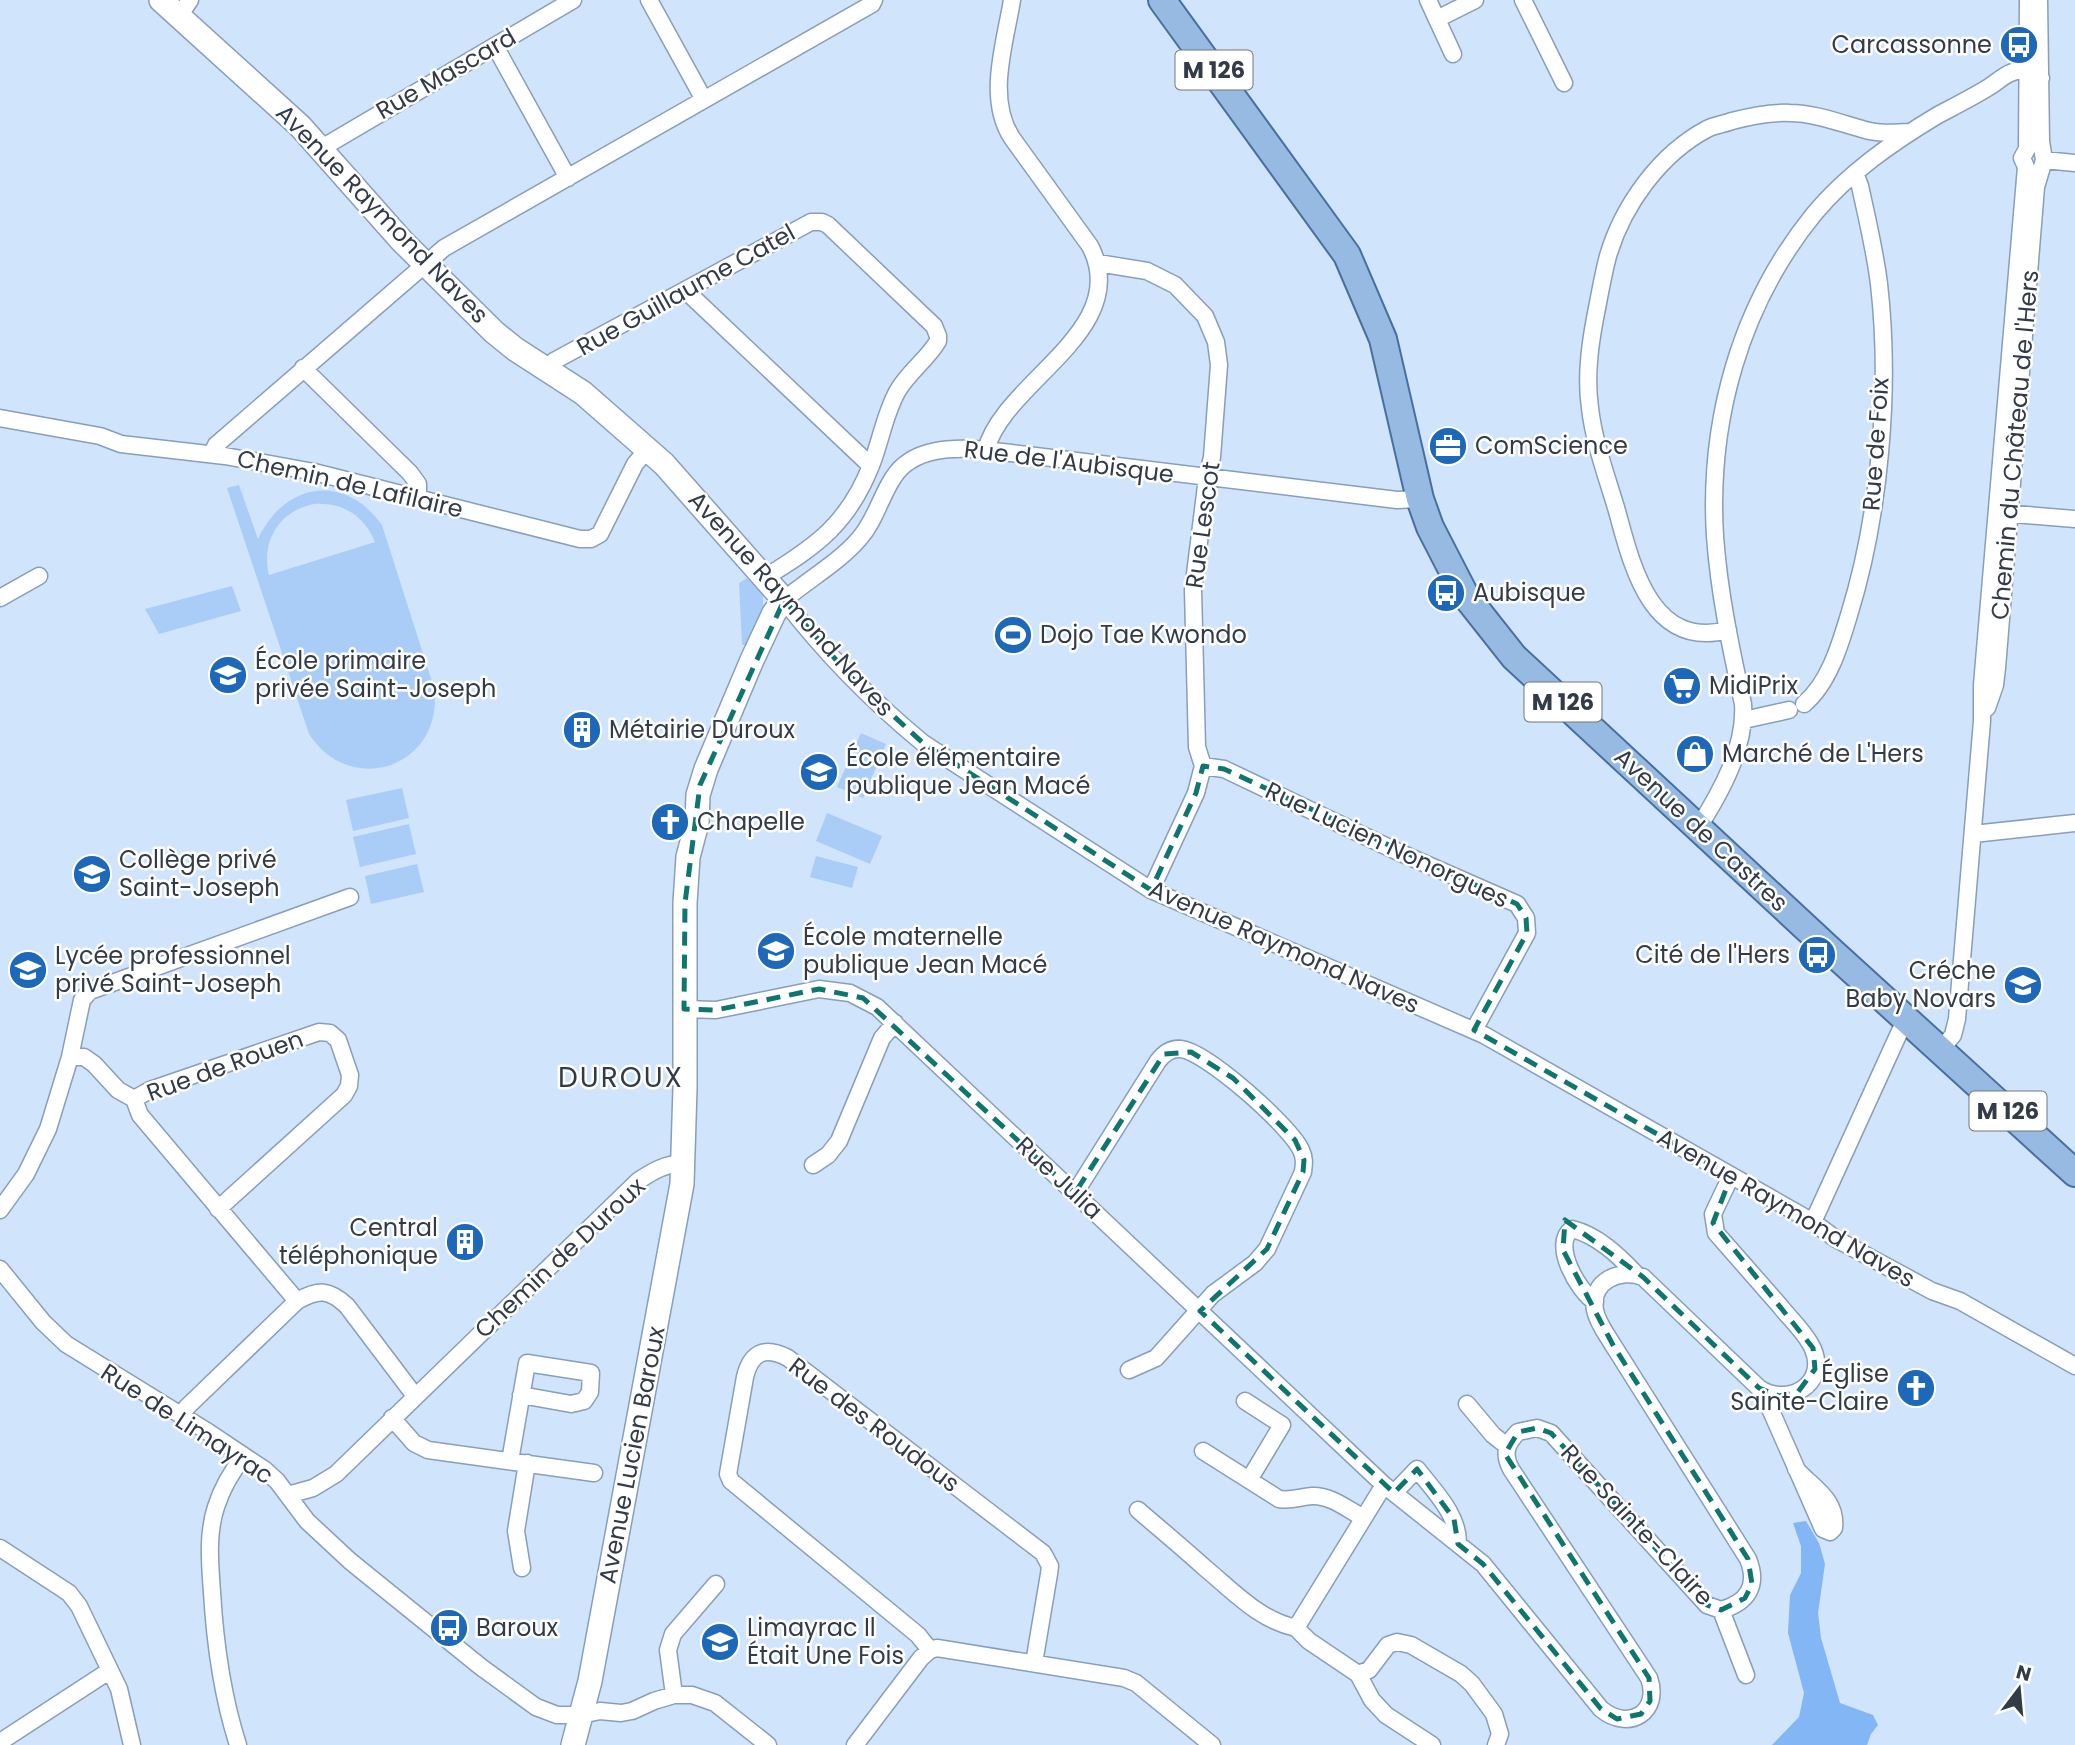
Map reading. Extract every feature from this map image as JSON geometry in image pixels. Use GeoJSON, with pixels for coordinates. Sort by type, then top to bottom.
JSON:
{"type":"FeatureCollection","features":[{"type":"Feature","properties":{"kind":"main road","name":"Avenue de Castres"},"geometry":{"type":"LineString","coordinates":[[1162,0],[1294,178],[1347,255],[1383,339],[1420,499],[1437,544],[1456,578],[1496,636],[1514,657],[1698,828],[2075,1173]]}},
{"type":"Feature","properties":{"kind":"street","name":"Avenue Raymond Naves"},"geometry":{"type":"LineString","coordinates":[[160,0],[184,8],[320,149],[402,241],[494,332],[515,349],[583,393],[648,449],[686,488],[851,677],[891,717],[923,743],[1151,890],[1474,1030],[1813,1222],[1836,1239],[1932,1291],[1959,1301],[2075,1367]]}},
{"type":"Feature","properties":{"kind":"street","name":"Rue Mascard"},"geometry":{"type":"LineString","coordinates":[[320,149],[573,0]]}},
{"type":"Feature","properties":{"kind":"street"},"geometry":{"type":"LineString","coordinates":[[649,0],[704,99]]}},
{"type":"Feature","properties":{"kind":"street"},"geometry":{"type":"LineString","coordinates":[[212,454],[216,445],[444,248],[874,0]]}},
{"type":"Feature","properties":{"kind":"street"},"geometry":{"type":"LineString","coordinates":[[986,450],[989,436],[1003,418],[1076,337],[1096,296],[1099,280],[1098,263],[1090,246],[1012,138],[1003,121],[999,100],[1000,77],[1012,0]]}},
{"type":"Feature","properties":{"kind":"street"},"geometry":{"type":"LineString","coordinates":[[1428,0],[1453,54]]}},
{"type":"Feature","properties":{"kind":"street"},"geometry":{"type":"LineString","coordinates":[[1437,19],[1475,0]]}},
{"type":"Feature","properties":{"kind":"street"},"geometry":{"type":"LineString","coordinates":[[1524,0],[1563,83]]}},
{"type":"Feature","properties":{"kind":"street","name":"Chemin du Château de l'Hers"},"geometry":{"type":"LineString","coordinates":[[1940,1051],[1952,1035],[1958,1019],[1982,721],[1982,685],[2002,513],[2036,159],[2034,74],[2028,0]]}},
{"type":"Feature","properties":{"kind":"street","name":"Chemin du Château de l'Hers"},"geometry":{"type":"LineString","coordinates":[[2034,74],[2039,0]]}},
{"type":"Feature","properties":{"kind":"street"},"geometry":{"type":"LineString","coordinates":[[495,46],[568,178]]}},
{"type":"Feature","properties":{"kind":"street"},"geometry":{"type":"LineString","coordinates":[[1698,828],[1714,801],[1736,751],[1744,720],[1715,537],[1715,491],[1716,454],[1728,384],[1751,317],[1793,242],[1814,213],[1870,160],[1910,132],[1989,87],[2008,73],[2034,74],[2026,88],[2007,85],[1989,87]]}},
{"type":"Feature","properties":{"kind":"street","name":"Chemin du Château de l'Hers"},"geometry":{"type":"LineString","coordinates":[[2026,88],[2036,159]]}},
{"type":"Feature","properties":{"kind":"street"},"geometry":{"type":"LineString","coordinates":[[1728,630],[1709,633],[1689,631],[1673,625],[1659,613],[1645,592],[1630,557],[1595,437],[1588,382],[1592,331],[1608,255],[1626,212],[1648,180],[1676,150],[1708,128],[1754,115],[1792,113],[1864,130],[1910,132]]}},
{"type":"Feature","properties":{"kind":"street"},"geometry":{"type":"LineString","coordinates":[[1864,130],[1870,140],[1870,160]]}},
{"type":"Feature","properties":{"kind":"street"},"geometry":{"type":"LineString","coordinates":[[2036,159],[2075,163]]}},
{"type":"Feature","properties":{"kind":"street","name":"Rue de Foix"},"geometry":{"type":"LineString","coordinates":[[1744,720],[1796,707],[1820,686],[1841,642],[1858,582],[1875,499],[1881,423],[1882,346],[1879,285],[1860,186],[1855,173]]}},
{"type":"Feature","properties":{"kind":"street","name":"Rue Guillaume Catel"},"geometry":{"type":"LineString","coordinates":[[547,370],[554,361],[811,222],[822,222],[933,326],[938,336],[934,347],[905,379],[897,393],[871,466]]}},
{"type":"Feature","properties":{"kind":"street","name":"Rue Lescot"},"geometry":{"type":"LineString","coordinates":[[1098,263],[1147,271],[1163,277],[1184,292],[1211,327],[1219,365],[1212,457],[1193,590],[1197,747],[1203,766],[1192,805],[1151,890]]}},
{"type":"Feature","properties":{"kind":"street"},"geometry":{"type":"LineString","coordinates":[[685,290],[871,466],[852,504],[837,525],[812,547],[764,578]]}},
{"type":"Feature","properties":{"kind":"street"},"geometry":{"type":"LineString","coordinates":[[303,368],[410,473],[418,484],[418,498]]}},
{"type":"Feature","properties":{"kind":"street","name":"Chemin de Lafilaire"},"geometry":{"type":"LineString","coordinates":[[0,418],[100,436],[121,444],[212,454],[314,472],[571,537],[591,539],[600,534],[635,464],[648,449]]}},
{"type":"Feature","properties":{"kind":"street","name":"Rue de l'Aubisque"},"geometry":{"type":"LineString","coordinates":[[784,600],[859,539],[903,465],[914,458],[944,449],[986,450],[1397,500],[1420,499]]}},
{"type":"Feature","properties":{"kind":"street"},"geometry":{"type":"LineString","coordinates":[[2002,513],[2075,519]]}},
{"type":"Feature","properties":{"kind":"street"},"geometry":{"type":"LineString","coordinates":[[0,598],[39,576]]}},
{"type":"Feature","properties":{"kind":"street"},"geometry":{"type":"LineString","coordinates":[[683,1163],[685,903],[688,857],[697,823],[700,785],[752,660],[774,613],[784,600]]}},
{"type":"Feature","properties":{"kind":"street","name":"Rue Lucien Nonorgues"},"geometry":{"type":"LineString","coordinates":[[1203,766],[1224,769],[1394,850],[1517,904],[1526,918],[1527,933],[1474,1030]]}},
{"type":"Feature","properties":{"kind":"street"},"geometry":{"type":"LineString","coordinates":[[1973,834],[2075,823]]}},
{"type":"Feature","properties":{"kind":"street"},"geometry":{"type":"LineString","coordinates":[[0,1210],[36,1156],[48,1129],[82,1000],[90,990],[350,897]]}},
{"type":"Feature","properties":{"kind":"street","name":"Rue Julia"},"geometry":{"type":"LineString","coordinates":[[684,1009],[716,1010],[819,989],[833,989],[863,998],[895,1024],[1389,1489]]}},
{"type":"Feature","properties":{"kind":"street"},"geometry":{"type":"LineString","coordinates":[[1813,1222],[1900,1031],[1909,1022]]}},
{"type":"Feature","properties":{"kind":"street"},"geometry":{"type":"LineString","coordinates":[[813,1165],[828,1155],[839,1141],[882,1038],[895,1024]]}},
{"type":"Feature","properties":{"kind":"street","name":"Rue de Rouen"},"geometry":{"type":"LineString","coordinates":[[134,1099],[150,1090],[319,1032],[330,1033],[338,1040],[350,1075],[349,1086],[344,1095],[218,1209]]}},
{"type":"Feature","properties":{"kind":"street"},"geometry":{"type":"LineString","coordinates":[[1075,1193],[1164,1054],[1173,1050],[1191,1052],[1233,1078],[1295,1140],[1304,1160],[1303,1172],[1266,1249],[1255,1264],[1213,1294],[1156,1358],[1129,1370]]}},
{"type":"Feature","properties":{"kind":"street","name":"Rue de Rouen"},"geometry":{"type":"LineString","coordinates":[[69,1057],[84,1057],[118,1090],[134,1099],[140,1115],[297,1301]]}},
{"type":"Feature","properties":{"kind":"street","name":"Chemin de Duroux"},"geometry":{"type":"LineString","coordinates":[[288,1495],[326,1482],[638,1181],[657,1168],[683,1163]]}},
{"type":"Feature","properties":{"kind":"street","name":"Avenue Lucien Baroux"},"geometry":{"type":"LineString","coordinates":[[573,1745],[590,1681],[679,1212],[683,1163]]}},
{"type":"Feature","properties":{"kind":"street"},"geometry":{"type":"LineString","coordinates":[[1595,1302],[1609,1278],[1617,1274],[1635,1273],[1643,1277],[1766,1393],[1779,1396],[1798,1392],[1811,1379],[1815,1369],[1816,1358],[1806,1337],[1716,1233],[1713,1214],[1731,1176]]}},
{"type":"Feature","properties":{"kind":"street","name":"Rue Sainte-Claire"},"geometry":{"type":"LineString","coordinates":[[1507,1446],[1518,1432],[1527,1429],[1537,1428],[1551,1433],[1701,1601],[1720,1611],[1745,1598],[1752,1584],[1752,1570],[1597,1317],[1595,1302],[1587,1297],[1563,1250],[1568,1232],[1572,1228],[1582,1231],[1618,1256],[1635,1273]]}},
{"type":"Feature","properties":{"kind":"street","name":"Rue de Limayrac"},"geometry":{"type":"LineString","coordinates":[[0,1269],[43,1322],[66,1344],[244,1456],[277,1481],[324,1539],[481,1667],[542,1710],[557,1715],[632,1711],[674,1695]]}},
{"type":"Feature","properties":{"kind":"street"},"geometry":{"type":"LineString","coordinates":[[181,1416],[187,1407],[297,1301],[313,1293],[337,1296],[347,1306],[415,1396]]}},
{"type":"Feature","properties":{"kind":"street","name":"Rue des Roudous"},"geometry":{"type":"LineString","coordinates":[[930,1650],[918,1635],[731,1481],[728,1474],[745,1377],[748,1366],[759,1354],[772,1352],[788,1358],[1043,1553],[1050,1566],[1034,1663]]}},
{"type":"Feature","properties":{"kind":"street"},"geometry":{"type":"LineString","coordinates":[[1766,1393],[1768,1405],[1796,1469]]}},
{"type":"Feature","properties":{"kind":"street"},"geometry":{"type":"LineString","coordinates":[[521,1395],[516,1531],[522,1568]]}},
{"type":"Feature","properties":{"kind":"street"},"geometry":{"type":"LineString","coordinates":[[1245,1401],[1282,1425],[1250,1480]]}},
{"type":"Feature","properties":{"kind":"street"},"geometry":{"type":"LineString","coordinates":[[1389,1489],[1483,1564],[1601,1709],[1617,1719],[1625,1720],[1641,1714],[1652,1693],[1649,1678],[1511,1469],[1505,1454],[1507,1446],[1493,1435],[1467,1404]]}},
{"type":"Feature","properties":{"kind":"street"},"geometry":{"type":"LineString","coordinates":[[392,1418],[414,1443],[428,1450],[594,1473]]}},
{"type":"Feature","properties":{"kind":"street"},"geometry":{"type":"LineString","coordinates":[[1203,1451],[1279,1499],[1291,1501],[1312,1496],[1327,1498],[1362,1517]]}},
{"type":"Feature","properties":{"kind":"street"},"geometry":{"type":"LineString","coordinates":[[238,1745],[219,1663],[209,1551],[215,1510],[231,1475],[244,1456]]}},
{"type":"Feature","properties":{"kind":"street"},"geometry":{"type":"LineString","coordinates":[[1296,1628],[1362,1517],[1389,1489],[1417,1469],[1454,1519],[1458,1530],[1458,1544]]}},
{"type":"Feature","properties":{"kind":"street"},"geometry":{"type":"LineString","coordinates":[[1138,1510],[1244,1601],[1269,1618],[1296,1628],[1309,1641],[1358,1674],[1372,1700],[1386,1715],[1432,1745]]}},
{"type":"Feature","properties":{"kind":"street"},"geometry":{"type":"LineString","coordinates":[[0,1548],[69,1593],[79,1606],[118,1689],[132,1745]]}},
{"type":"Feature","properties":{"kind":"street"},"geometry":{"type":"LineString","coordinates":[[716,1584],[673,1634],[668,1650],[674,1695],[692,1695],[715,1703],[768,1745]]}},
{"type":"Feature","properties":{"kind":"street"},"geometry":{"type":"LineString","coordinates":[[1720,1611],[1746,1675]]}},
{"type":"Feature","properties":{"kind":"street"},"geometry":{"type":"LineString","coordinates":[[1358,1674],[1368,1670],[1388,1645],[1397,1642],[1411,1645],[1461,1674],[1472,1684],[1494,1714],[1500,1734],[1496,1745]]}},
{"type":"Feature","properties":{"kind":"street"},"geometry":{"type":"LineString","coordinates":[[855,1745],[921,1658],[930,1650],[947,1649],[1124,1678],[1136,1683],[1212,1745]]}},
{"type":"Feature","properties":{"kind":"street"},"geometry":{"type":"LineString","coordinates":[[0,1742],[109,1671]]}},
{"type":"Feature","properties":{"kind":"highlighted area"},"geometry":{"type":"Polygon","coordinates":[[[784,600],[851,677],[923,743],[1151,890],[1196,793],[1203,766],[1224,769],[1517,904],[1526,918],[1527,933],[1474,1030],[1731,1176],[1713,1223],[1813,1348],[1815,1369],[1798,1392],[1779,1396],[1759,1388],[1643,1277],[1565,1220],[1563,1250],[1613,1345],[1748,1559],[1752,1584],[1745,1598],[1721,1610],[1707,1605],[1551,1433],[1537,1428],[1518,1432],[1505,1454],[1649,1678],[1650,1701],[1641,1714],[1617,1719],[1601,1709],[1483,1564],[1458,1544],[1454,1519],[1417,1469],[1394,1493],[1200,1311],[1267,1249],[1303,1172],[1304,1160],[1295,1140],[1233,1078],[1191,1052],[1164,1054],[1075,1193],[863,998],[819,989],[716,1010],[684,1009],[685,903],[700,785],[784,600]]]}},
{"type":"Feature","properties":{"kind":"shaded area"},"geometry":{"type":"Polygon","coordinates":[[[239,485],[258,539],[269,520],[283,506],[299,496],[316,491],[333,491],[350,497],[367,508],[382,525],[434,688],[434,715],[425,737],[411,754],[392,765],[370,769],[348,765],[327,754],[309,734],[227,488],[239,485]],[[314,504],[291,513],[275,529],[268,551],[269,575],[375,542],[365,524],[351,512],[324,504],[314,504]]]}},
{"type":"Feature","properties":{"kind":"shaded area"},"geometry":{"type":"Polygon","coordinates":[[[747,578],[763,595],[763,612],[746,645],[742,645],[739,583],[747,578]]]}},
{"type":"Feature","properties":{"kind":"shaded area"},"geometry":{"type":"Polygon","coordinates":[[[232,586],[241,611],[159,634],[145,609],[232,586]]]}},
{"type":"Feature","properties":{"kind":"shaded area"},"geometry":{"type":"Polygon","coordinates":[[[861,733],[886,744],[863,798],[837,787],[861,733]]]}},
{"type":"Feature","properties":{"kind":"shaded area"},"geometry":{"type":"Polygon","coordinates":[[[402,788],[409,818],[353,831],[346,800],[402,788]]]}},
{"type":"Feature","properties":{"kind":"shaded area"},"geometry":{"type":"Polygon","coordinates":[[[827,813],[882,836],[870,864],[816,841],[827,813]]]}},
{"type":"Feature","properties":{"kind":"shaded area"},"geometry":{"type":"Polygon","coordinates":[[[409,824],[416,854],[360,867],[353,837],[409,824]]]}},
{"type":"Feature","properties":{"kind":"shaded area"},"geometry":{"type":"Polygon","coordinates":[[[816,856],[858,867],[852,888],[810,877],[816,856]]]}},
{"type":"Feature","properties":{"kind":"shaded area"},"geometry":{"type":"Polygon","coordinates":[[[417,864],[424,892],[371,904],[365,876],[417,864]]]}},
{"type":"Feature","properties":{"kind":"shaded area"},"geometry":{"type":"Polygon","coordinates":[[[1806,1521],[1819,1543],[1825,1564],[1818,1613],[1821,1638],[1840,1703],[1873,1715],[1878,1725],[1867,1745],[1772,1745],[1799,1717],[1804,1693],[1788,1633],[1790,1595],[1801,1573],[1801,1546],[1793,1523],[1806,1521]]]}},
{"type":"Feature","properties":{"kind":"place","name":"Carcassonne"},"geometry":{"type":"Point","coordinates":[2019,45]}},
{"type":"Feature","properties":{"kind":"place","name":"ComScience"},"geometry":{"type":"Point","coordinates":[1448,446]}},
{"type":"Feature","properties":{"kind":"place","name":"Aubisque"},"geometry":{"type":"Point","coordinates":[1446,593]}},
{"type":"Feature","properties":{"kind":"place","name":"Dojo Tae Kwondo"},"geometry":{"type":"Point","coordinates":[1013,635]}},
{"type":"Feature","properties":{"kind":"place","name":"École primaire privée Saint-Joseph"},"geometry":{"type":"Point","coordinates":[228,675]}},
{"type":"Feature","properties":{"kind":"place","name":"MidiPrix"},"geometry":{"type":"Point","coordinates":[1682,686]}},
{"type":"Feature","properties":{"kind":"place","name":"Métairie Duroux"},"geometry":{"type":"Point","coordinates":[582,730]}},
{"type":"Feature","properties":{"kind":"place","name":"Marché de L'Hers"},"geometry":{"type":"Point","coordinates":[1695,754]}},
{"type":"Feature","properties":{"kind":"place","name":"École élémentaire publique Jean Macé"},"geometry":{"type":"Point","coordinates":[819,772]}},
{"type":"Feature","properties":{"kind":"place","name":"Chapelle"},"geometry":{"type":"Point","coordinates":[670,822]}},
{"type":"Feature","properties":{"kind":"place","name":"Collège privé Saint-Joseph"},"geometry":{"type":"Point","coordinates":[92,874]}},
{"type":"Feature","properties":{"kind":"place","name":"École maternelle publique Jean Macé"},"geometry":{"type":"Point","coordinates":[776,951]}},
{"type":"Feature","properties":{"kind":"place","name":"Cité de l'Hers"},"geometry":{"type":"Point","coordinates":[1817,955]}},
{"type":"Feature","properties":{"kind":"place","name":"Lycée professionnel privé Saint-Joseph"},"geometry":{"type":"Point","coordinates":[28,970]}},
{"type":"Feature","properties":{"kind":"place","name":"Créche Baby Novars"},"geometry":{"type":"Point","coordinates":[2023,985]}},
{"type":"Feature","properties":{"kind":"place","name":"Central téléphonique"},"geometry":{"type":"Point","coordinates":[465,1242]}},
{"type":"Feature","properties":{"kind":"place","name":"Église Sainte-Claire"},"geometry":{"type":"Point","coordinates":[1916,1388]}},
{"type":"Feature","properties":{"kind":"place","name":"Baroux"},"geometry":{"type":"Point","coordinates":[449,1628]}},
{"type":"Feature","properties":{"kind":"place","name":"Limayrac Il Était Une Fois"},"geometry":{"type":"Point","coordinates":[720,1642]}},
{"type":"Feature","properties":{"kind":"district","name":"DUROUX"},"geometry":{"type":"Point","coordinates":[621,1077]}}]}
